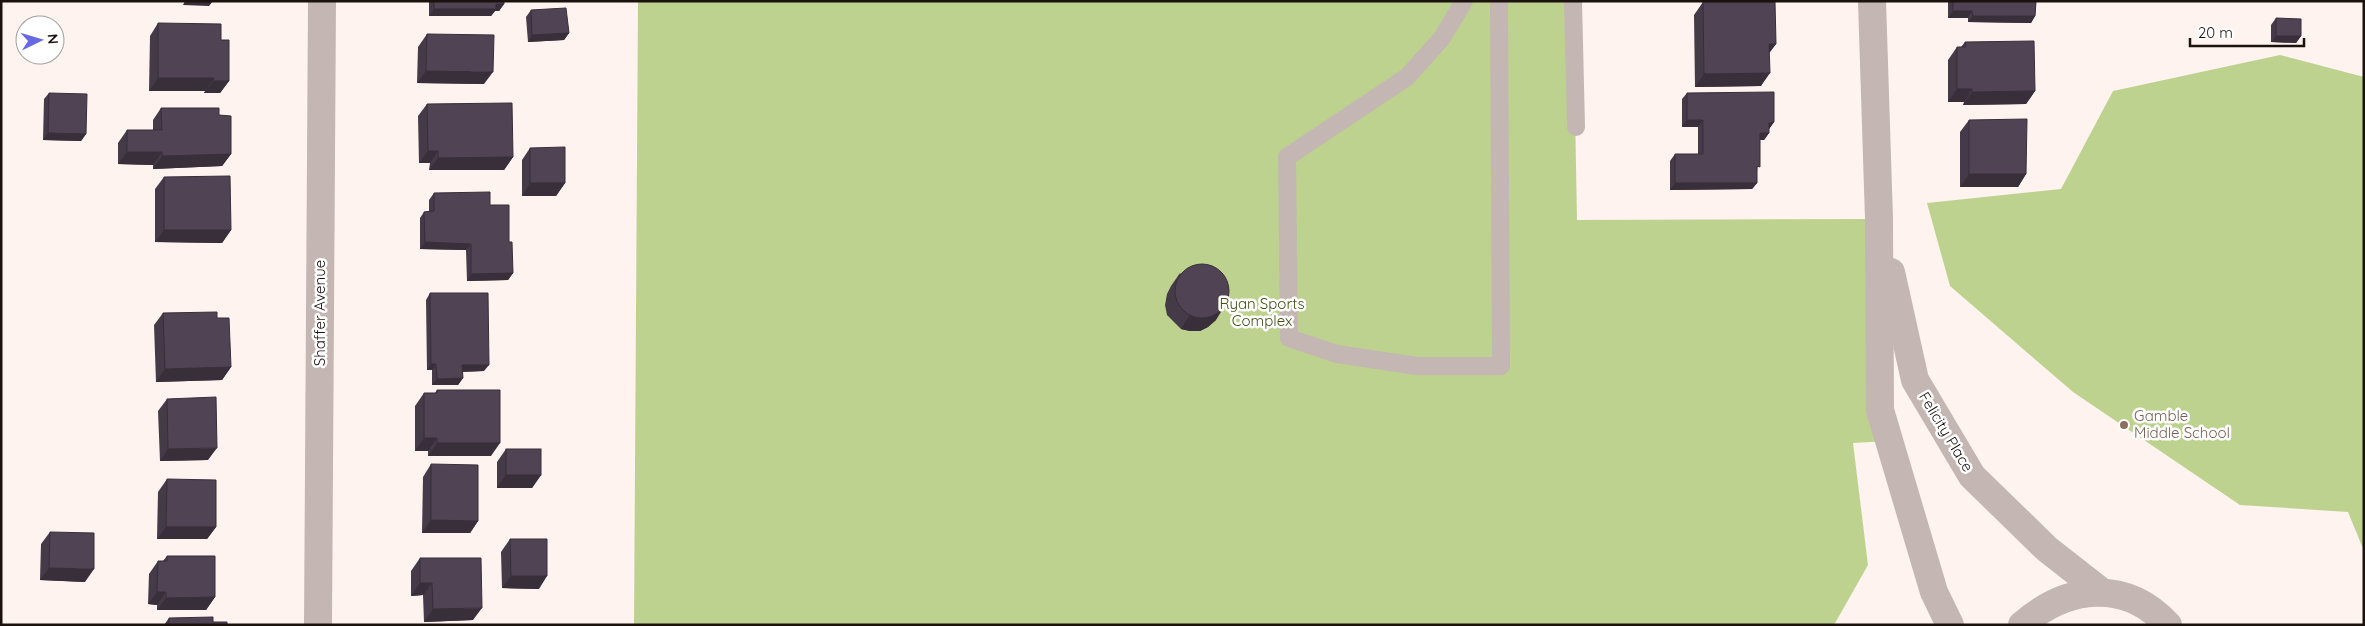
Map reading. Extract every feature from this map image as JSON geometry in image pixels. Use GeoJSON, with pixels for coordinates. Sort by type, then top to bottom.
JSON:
{"type":"FeatureCollection","features":[{"type":"Feature","properties":{"kind":"street","name":"Shaffer Avenue"},"geometry":{"type":"LineString","coordinates":[[318,625],[322,1]]}},
{"type":"Feature","properties":{"kind":"street","name":"Felicity Place"},"geometry":{"type":"LineString","coordinates":[[1872,1],[1879,219],[1880,410],[1934,592],[1950,625]]}},
{"type":"Feature","properties":{"kind":"street","name":"Felicity Place"},"geometry":{"type":"LineString","coordinates":[[1879,219],[1915,380],[1972,476],[2047,549],[2102,592]]}},
{"type":"Feature","properties":{"kind":"street","name":"Felicity Place"},"geometry":{"type":"LineString","coordinates":[[2022,625],[2038,611],[2069,596],[2102,592],[2136,600],[2157,613],[2168,625]]}},
{"type":"Feature","properties":{"kind":"lane"},"geometry":{"type":"LineString","coordinates":[[1464,1],[1442,38],[1407,77],[1287,157],[1289,338],[1337,354],[1417,366],[1501,366],[1499,1]]}},
{"type":"Feature","properties":{"kind":"lane"},"geometry":{"type":"LineString","coordinates":[[1573,1],[1576,127]]}},
{"type":"Feature","properties":{"kind":"green space","name":"Ryan Sports Complex"},"geometry":{"type":"Polygon","coordinates":[[[638,1],[1573,1],[1577,220],[1879,219],[1890,441],[1853,443],[1868,565],[1834,625],[634,625],[638,1]]]}},
{"type":"Feature","properties":{"kind":"green space"},"geometry":{"type":"Polygon","coordinates":[[[2280,55],[2364,77],[2364,551],[2348,512],[2240,505],[2073,392],[1950,286],[1927,203],[2061,189],[2113,91],[2280,55]]]}},
{"type":"Feature","properties":{"kind":"building"},"geometry":{"type":"Polygon","coordinates":[[[434,1],[504,1],[504,4],[496,4],[496,9],[434,9],[434,1]]]}},
{"type":"Feature","properties":{"kind":"building"},"geometry":{"type":"Polygon","coordinates":[[[1953,1],[2036,1],[2035,16],[1973,16],[1972,11],[1953,11],[1953,1]]]}},
{"type":"Feature","properties":{"kind":"building"},"geometry":{"type":"Polygon","coordinates":[[[1703,2],[1775,2],[1776,44],[1769,44],[1770,73],[1704,74],[1703,2]]]}},
{"type":"Feature","properties":{"kind":"building"},"geometry":{"type":"Polygon","coordinates":[[[566,8],[569,33],[532,35],[531,10],[566,8]]]}},
{"type":"Feature","properties":{"kind":"building"},"geometry":{"type":"Polygon","coordinates":[[[2276,18],[2301,19],[2301,36],[2276,36],[2276,18]]]}},
{"type":"Feature","properties":{"kind":"building"},"geometry":{"type":"Polygon","coordinates":[[[158,23],[221,24],[221,40],[229,40],[229,81],[213,81],[214,78],[158,78],[158,23]]]}},
{"type":"Feature","properties":{"kind":"building"},"geometry":{"type":"Polygon","coordinates":[[[427,34],[494,35],[493,72],[426,71],[427,34]]]}},
{"type":"Feature","properties":{"kind":"building"},"geometry":{"type":"Polygon","coordinates":[[[2034,41],[2035,91],[1972,92],[1972,89],[1957,89],[1957,47],[1966,47],[1965,42],[2034,41]]]}},
{"type":"Feature","properties":{"kind":"building"},"geometry":{"type":"Polygon","coordinates":[[[1774,92],[1774,122],[1769,123],[1769,133],[1760,133],[1760,167],[1757,166],[1757,183],[1675,183],[1675,154],[1703,154],[1703,120],[1687,120],[1687,93],[1774,92]]]}},
{"type":"Feature","properties":{"kind":"building"},"geometry":{"type":"Polygon","coordinates":[[[49,93],[87,94],[86,134],[48,133],[49,93]]]}},
{"type":"Feature","properties":{"kind":"building"},"geometry":{"type":"Polygon","coordinates":[[[512,103],[513,157],[438,158],[438,151],[428,151],[427,104],[512,103]]]}},
{"type":"Feature","properties":{"kind":"building"},"geometry":{"type":"Polygon","coordinates":[[[161,108],[219,108],[219,115],[231,116],[231,154],[162,156],[162,152],[127,152],[127,130],[162,130],[161,108]]]}},
{"type":"Feature","properties":{"kind":"building"},"geometry":{"type":"Polygon","coordinates":[[[2027,119],[2026,174],[1969,174],[1969,120],[2027,119]]]}},
{"type":"Feature","properties":{"kind":"building"},"geometry":{"type":"Polygon","coordinates":[[[565,147],[565,183],[530,183],[530,148],[565,147]]]}},
{"type":"Feature","properties":{"kind":"building"},"geometry":{"type":"Polygon","coordinates":[[[230,176],[231,230],[164,230],[164,177],[230,176]]]}},
{"type":"Feature","properties":{"kind":"building"},"geometry":{"type":"Polygon","coordinates":[[[490,192],[490,205],[509,205],[509,242],[512,242],[513,273],[471,274],[471,244],[425,242],[424,212],[434,211],[434,193],[490,192]]]}},
{"type":"Feature","properties":{"kind":"building"},"geometry":{"type":"Polygon","coordinates":[[[1197,264],[1207,264],[1217,268],[1225,276],[1229,291],[1225,306],[1217,314],[1207,318],[1197,318],[1187,314],[1179,306],[1175,296],[1175,286],[1179,276],[1187,268],[1197,264]]]}},
{"type":"Feature","properties":{"kind":"building"},"geometry":{"type":"Polygon","coordinates":[[[430,293],[488,293],[489,365],[462,365],[463,378],[437,379],[436,364],[431,364],[430,293]]]}},
{"type":"Feature","properties":{"kind":"building"},"geometry":{"type":"Polygon","coordinates":[[[217,312],[217,318],[229,318],[231,367],[165,369],[163,313],[217,312]]]}},
{"type":"Feature","properties":{"kind":"building"},"geometry":{"type":"Polygon","coordinates":[[[437,390],[500,390],[500,443],[437,443],[437,438],[424,438],[424,393],[437,393],[437,390]]]}},
{"type":"Feature","properties":{"kind":"building"},"geometry":{"type":"Polygon","coordinates":[[[216,397],[217,448],[168,449],[167,399],[216,397]]]}},
{"type":"Feature","properties":{"kind":"building"},"geometry":{"type":"Polygon","coordinates":[[[506,449],[541,449],[541,475],[506,475],[506,449]]]}},
{"type":"Feature","properties":{"kind":"building"},"geometry":{"type":"Polygon","coordinates":[[[431,464],[478,465],[478,521],[431,520],[431,464]]]}},
{"type":"Feature","properties":{"kind":"building"},"geometry":{"type":"Polygon","coordinates":[[[167,479],[216,480],[216,527],[166,527],[167,479]]]}},
{"type":"Feature","properties":{"kind":"building"},"geometry":{"type":"Polygon","coordinates":[[[50,532],[94,533],[94,569],[49,568],[50,532]]]}},
{"type":"Feature","properties":{"kind":"building"},"geometry":{"type":"Polygon","coordinates":[[[510,539],[547,539],[547,576],[511,576],[510,539]]]}},
{"type":"Feature","properties":{"kind":"building"},"geometry":{"type":"Polygon","coordinates":[[[167,556],[215,556],[215,597],[166,598],[166,592],[157,592],[158,561],[167,561],[167,556]]]}},
{"type":"Feature","properties":{"kind":"building"},"geometry":{"type":"Polygon","coordinates":[[[420,558],[481,558],[482,608],[433,609],[432,583],[420,583],[420,558]]]}},
{"type":"Feature","properties":{"kind":"building"},"geometry":{"type":"Polygon","coordinates":[[[213,617],[213,622],[227,622],[227,625],[169,625],[169,618],[213,617]]]}},
{"type":"Feature","properties":{"kind":"place","name":"Gamble Middle School"},"geometry":{"type":"Point","coordinates":[2124,425]}}]}
